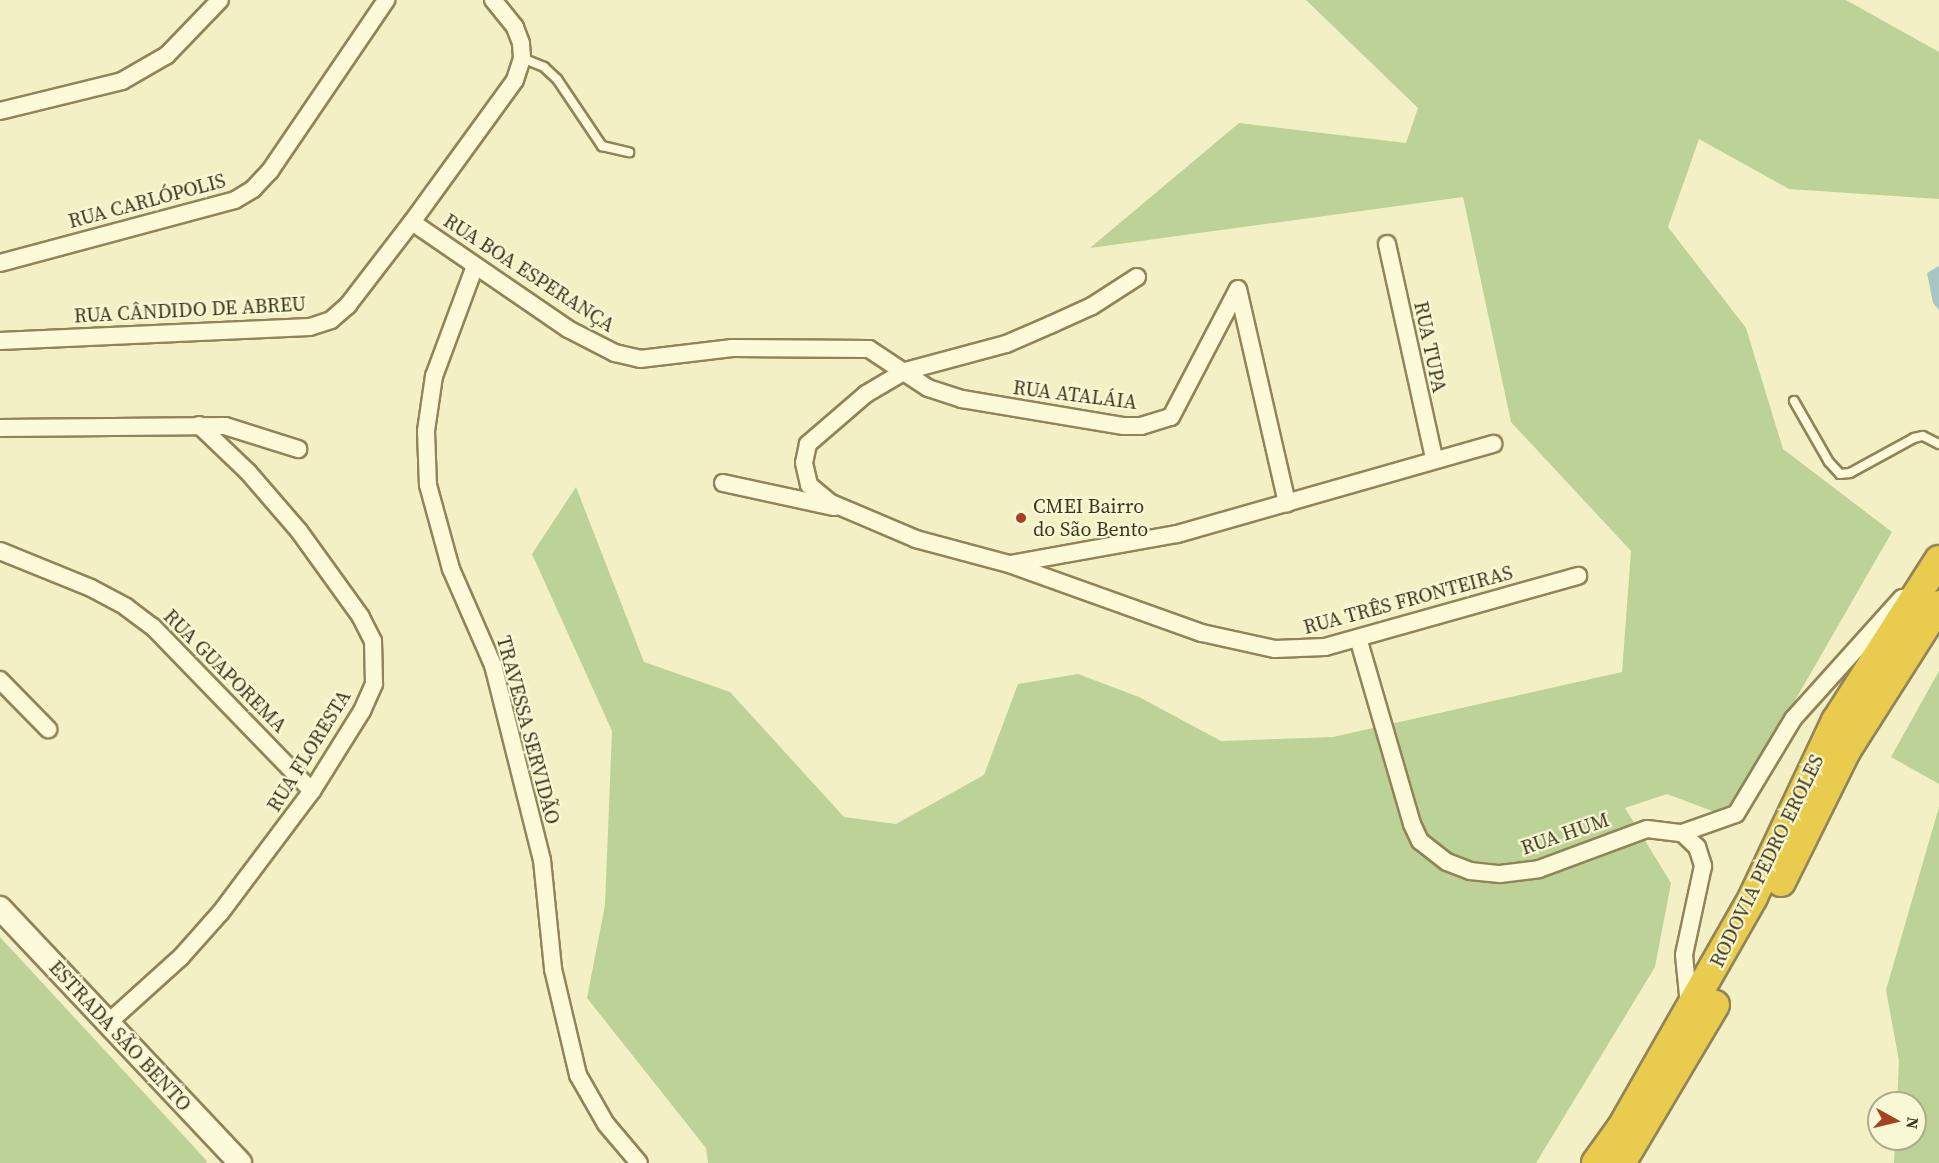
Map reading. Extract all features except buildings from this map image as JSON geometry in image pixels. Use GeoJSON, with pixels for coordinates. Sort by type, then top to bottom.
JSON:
{"type":"FeatureCollection","features":[{"type":"Feature","properties":{"kind":"highway","name":"RODOVIA PEDRO EROLES"},"geometry":{"type":"LineString","coordinates":[[1596,1163],[1622,1127],[1690,1012],[1753,897],[1836,721],[1939,559]]}},
{"type":"Feature","properties":{"kind":"highway","name":"RODOVIA PEDRO EROLES"},"geometry":{"type":"LineString","coordinates":[[1621,1163],[1687,1057],[1770,904],[1846,751],[1939,605]]}},
{"type":"Feature","properties":{"kind":"street"},"geometry":{"type":"LineString","coordinates":[[0,111],[122,81],[167,55],[220,0]]}},
{"type":"Feature","properties":{"kind":"street","name":"RUA CARLÓPOLIS"},"geometry":{"type":"LineString","coordinates":[[0,262],[235,200],[253,189],[270,171],[386,0]]}},
{"type":"Feature","properties":{"kind":"street"},"geometry":{"type":"LineString","coordinates":[[493,0],[515,27],[522,58]]}},
{"type":"Feature","properties":{"kind":"street","name":"RUA CÂNDIDO DE ABREU"},"geometry":{"type":"LineString","coordinates":[[0,341],[310,327],[331,320],[348,305],[412,222],[515,80],[522,58]]}},
{"type":"Feature","properties":{"kind":"street","name":"RUA BOA ESPERANÇA"},"geometry":{"type":"LineString","coordinates":[[412,222],[568,329],[623,355],[640,359],[732,348],[859,348],[869,349],[906,371]]}},
{"type":"Feature","properties":{"kind":"street","name":"RUA TUPA"},"geometry":{"type":"LineString","coordinates":[[1387,244],[1434,458]]}},
{"type":"Feature","properties":{"kind":"street","name":"TRAVESSA SERVIDÃO"},"geometry":{"type":"LineString","coordinates":[[475,266],[434,376],[426,430],[428,485],[451,569],[493,665],[542,860],[553,969],[578,1075],[606,1124],[639,1163]]}},
{"type":"Feature","properties":{"kind":"street"},"geometry":{"type":"LineString","coordinates":[[906,371],[1006,344],[1092,306],[1137,277]]}},
{"type":"Feature","properties":{"kind":"street","name":"RUA ATALÁIA"},"geometry":{"type":"LineString","coordinates":[[906,371],[928,388],[962,399],[1141,426],[1171,417],[1239,289],[1287,503]]}},
{"type":"Feature","properties":{"kind":"street","name":"RUA TRÊS FRONTEIRAS"},"geometry":{"type":"LineString","coordinates":[[906,371],[844,410],[808,444],[804,463],[809,485],[846,510],[916,539],[1009,564],[1236,643],[1302,650],[1358,638],[1578,576]]}},
{"type":"Feature","properties":{"kind":"street","name":"RUA FLORESTA"},"geometry":{"type":"LineString","coordinates":[[110,1022],[181,957],[221,912],[312,791],[362,711],[374,684],[373,641],[361,617],[298,531],[248,472],[199,425]]}},
{"type":"Feature","properties":{"kind":"street"},"geometry":{"type":"LineString","coordinates":[[0,428],[225,426],[298,448]]}},
{"type":"Feature","properties":{"kind":"street","name":"RUA TRÊS FRONTEIRAS"},"geometry":{"type":"LineString","coordinates":[[1009,564],[1177,534],[1434,458],[1492,444]]}},
{"type":"Feature","properties":{"kind":"street"},"geometry":{"type":"LineString","coordinates":[[723,483],[846,510]]}},
{"type":"Feature","properties":{"kind":"street","name":"RUA GUAPOREMA"},"geometry":{"type":"LineString","coordinates":[[0,551],[91,588],[135,613],[182,653],[312,791]]}},
{"type":"Feature","properties":{"kind":"street"},"geometry":{"type":"LineString","coordinates":[[1690,1012],[1684,955],[1703,866],[1697,847],[1682,832],[1726,820],[1737,814],[1793,719],[1939,559]]}},
{"type":"Feature","properties":{"kind":"street","name":"RUA HUM"},"geometry":{"type":"LineString","coordinates":[[1358,638],[1412,824],[1420,841],[1447,862],[1470,871],[1490,873],[1539,869],[1647,829],[1682,832]]}},
{"type":"Feature","properties":{"kind":"street"},"geometry":{"type":"LineString","coordinates":[[0,681],[48,729]]}},
{"type":"Feature","properties":{"kind":"street","name":"ESTRADA SÃO BENTO"},"geometry":{"type":"LineString","coordinates":[[0,908],[110,1022],[240,1163]]}},
{"type":"Feature","properties":{"kind":"lane"},"geometry":{"type":"LineString","coordinates":[[522,58],[544,67],[557,79],[602,146],[629,152]]}},
{"type":"Feature","properties":{"kind":"lane"},"geometry":{"type":"LineString","coordinates":[[1794,401],[1828,462],[1840,474],[1850,473],[1914,438],[1923,436],[1939,444]]}},
{"type":"Feature","properties":{"kind":"green space"},"geometry":{"type":"Polygon","coordinates":[[[1306,0],[1846,0],[1939,52],[1939,199],[1789,189],[1699,139],[1668,227],[1746,328],[1783,449],[1892,532],[1728,817],[1667,794],[1625,808],[1671,883],[1655,967],[1536,1163],[708,1163],[706,1148],[587,998],[605,905],[612,731],[532,554],[576,487],[644,662],[730,692],[844,817],[896,824],[984,775],[1018,684],[1078,674],[1139,697],[1221,741],[1333,737],[1622,672],[1631,551],[1511,422],[1463,197],[1090,248],[1239,123],[1406,143],[1418,108],[1306,0]]]}},
{"type":"Feature","properties":{"kind":"green space"},"geometry":{"type":"Polygon","coordinates":[[[1939,671],[1939,784],[1891,757],[1939,671]]]}},
{"type":"Feature","properties":{"kind":"green space"},"geometry":{"type":"Polygon","coordinates":[[[1939,807],[1939,1163],[1894,1163],[1894,1151],[1927,1151],[1927,1091],[1898,1091],[1899,1061],[1886,990],[1939,807]]]}},
{"type":"Feature","properties":{"kind":"green space"},"geometry":{"type":"Polygon","coordinates":[[[0,937],[207,1161],[206,1163],[0,1163],[0,937]]]}},
{"type":"Feature","properties":{"kind":"water"},"geometry":{"type":"Polygon","coordinates":[[[1939,266],[1939,310],[1933,303],[1927,273],[1939,266]]]}},
{"type":"Feature","properties":{"kind":"place","name":"CMEI Bairro do São Bento"},"geometry":{"type":"Point","coordinates":[1021,518]}}]}
